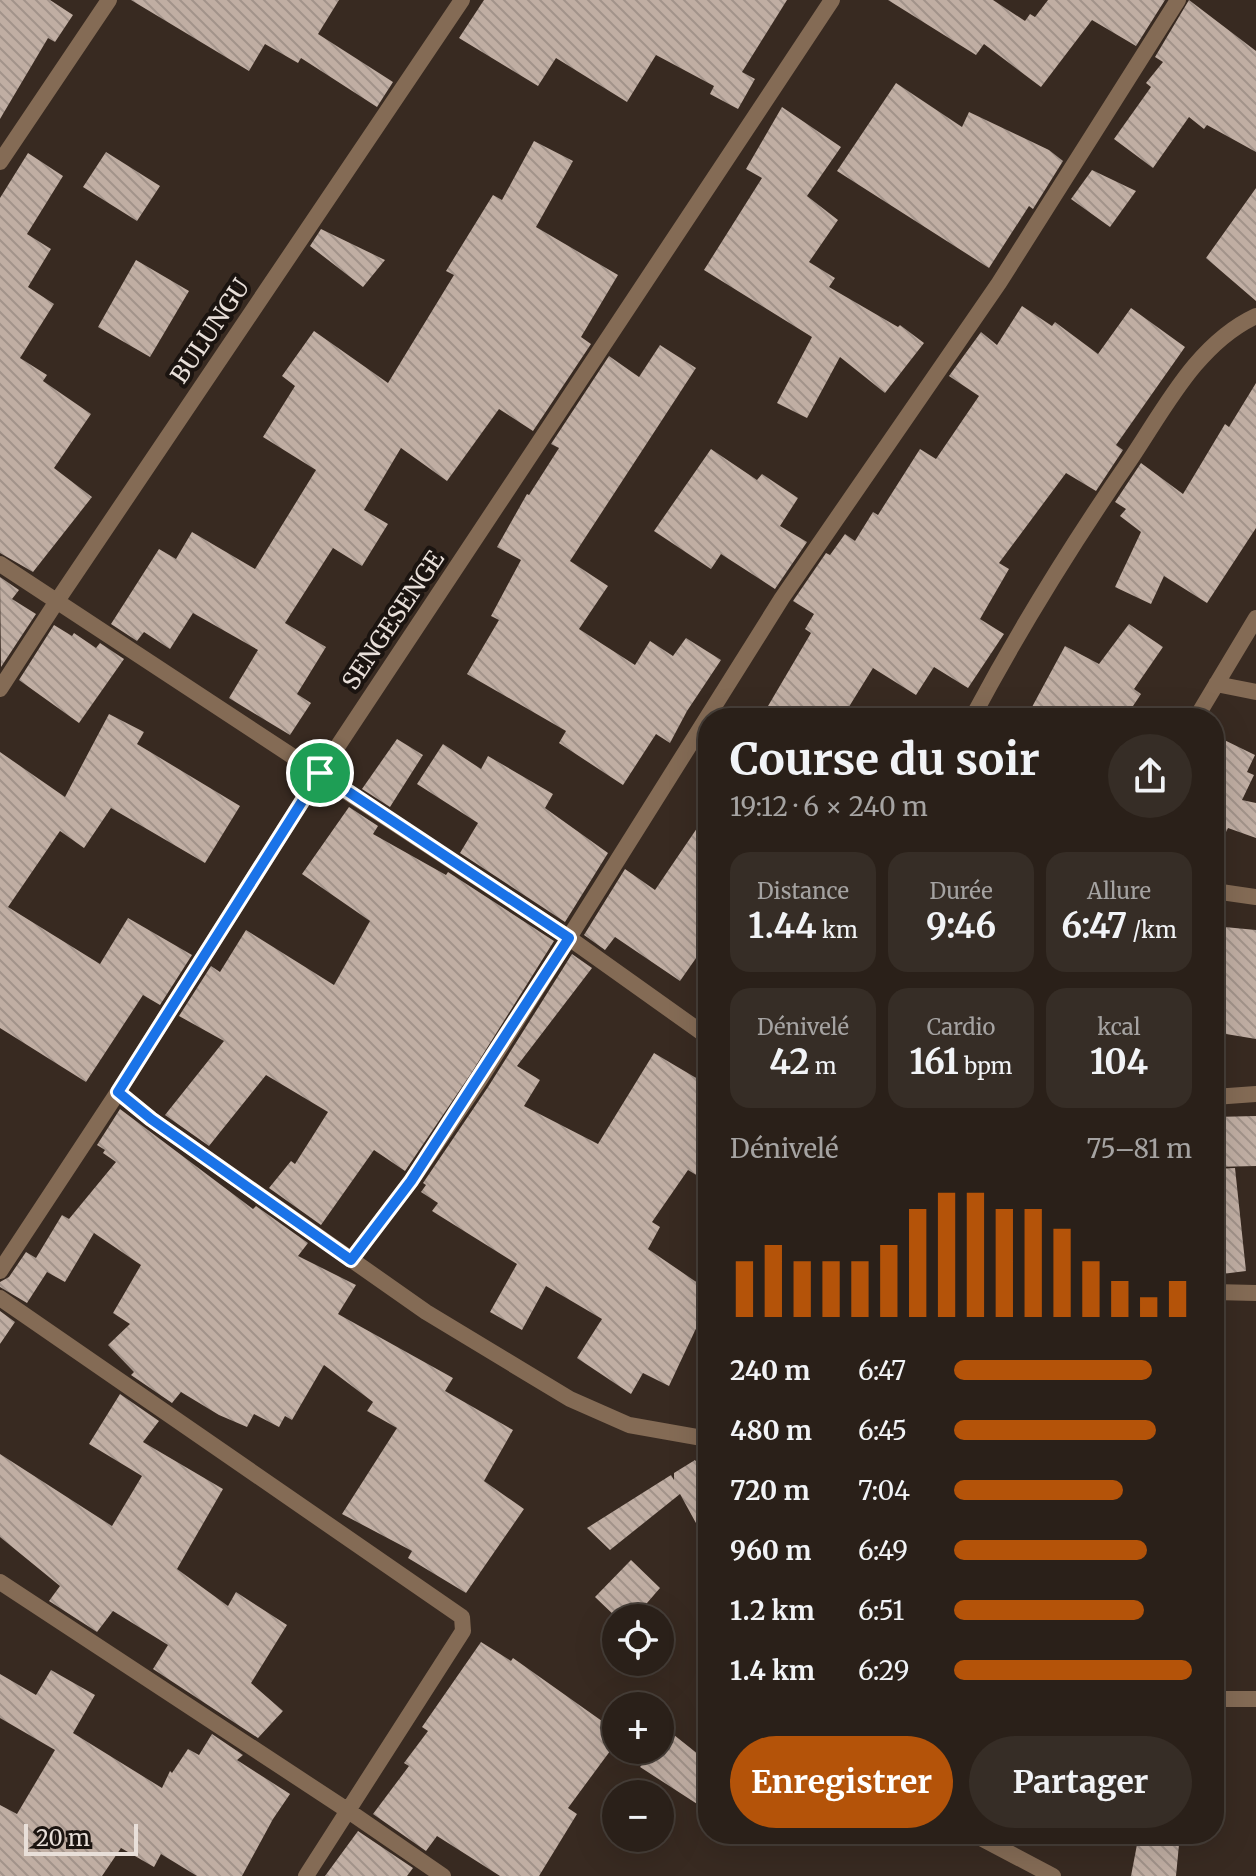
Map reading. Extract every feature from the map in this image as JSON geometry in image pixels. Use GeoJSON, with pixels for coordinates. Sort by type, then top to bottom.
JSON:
{"type":"FeatureCollection","features":[{"type":"Feature","properties":{"kind":"street"},"geometry":{"type":"LineString","coordinates":[[0,162],[109,0]]}},
{"type":"Feature","properties":{"kind":"street","name":"BULUNGU"},"geometry":{"type":"LineString","coordinates":[[0,689],[462,0]]}},
{"type":"Feature","properties":{"kind":"street","name":"SENGESENGE"},"geometry":{"type":"LineString","coordinates":[[0,1271],[118,1092],[320,773],[832,0]]}},
{"type":"Feature","properties":{"kind":"street"},"geometry":{"type":"LineString","coordinates":[[713,708],[782,598],[999,283],[1178,0]]}},
{"type":"Feature","properties":{"kind":"street"},"geometry":{"type":"LineString","coordinates":[[978,708],[1069,554],[1190,372],[1217,342],[1256,316]]}},
{"type":"Feature","properties":{"kind":"street"},"geometry":{"type":"LineString","coordinates":[[0,564],[569,938],[698,1030]]}},
{"type":"Feature","properties":{"kind":"street"},"geometry":{"type":"LineString","coordinates":[[1202,708],[1256,618]]}},
{"type":"Feature","properties":{"kind":"street"},"geometry":{"type":"LineString","coordinates":[[1216,684],[1256,692]]}},
{"type":"Feature","properties":{"kind":"street"},"geometry":{"type":"LineString","coordinates":[[351,1260],[420,1169],[698,732]]}},
{"type":"Feature","properties":{"kind":"street"},"geometry":{"type":"LineString","coordinates":[[1224,892],[1256,897]]}},
{"type":"Feature","properties":{"kind":"street"},"geometry":{"type":"LineString","coordinates":[[118,1092],[151,1119],[426,1312],[570,1399],[629,1425],[698,1437]]}},
{"type":"Feature","properties":{"kind":"street"},"geometry":{"type":"LineString","coordinates":[[1224,1096],[1256,1094]]}},
{"type":"Feature","properties":{"kind":"street"},"geometry":{"type":"LineString","coordinates":[[1224,1292],[1256,1293]]}},
{"type":"Feature","properties":{"kind":"street"},"geometry":{"type":"LineString","coordinates":[[0,1298],[462,1617],[463,1631],[306,1876]]}},
{"type":"Feature","properties":{"kind":"street"},"geometry":{"type":"LineString","coordinates":[[0,1582],[443,1876]]}},
{"type":"Feature","properties":{"kind":"street"},"geometry":{"type":"LineString","coordinates":[[1224,1699],[1256,1699]]}},
{"type":"Feature","properties":{"kind":"street"},"geometry":{"type":"LineString","coordinates":[[992,1844],[1053,1876]]}},
{"type":"Feature","properties":{"kind":"building"},"geometry":{"type":"Polygon","coordinates":[[[0,0],[50,0],[73,15],[55,42],[48,38],[0,119],[0,0]]]}},
{"type":"Feature","properties":{"kind":"building"},"geometry":{"type":"Polygon","coordinates":[[[131,0],[339,0],[318,34],[393,82],[377,107],[301,58],[298,63],[265,44],[249,71],[131,0]]]}},
{"type":"Feature","properties":{"kind":"building"},"geometry":{"type":"Polygon","coordinates":[[[484,0],[787,0],[742,72],[755,79],[738,109],[710,94],[714,86],[656,55],[627,102],[556,58],[538,86],[459,38],[484,0]]]}},
{"type":"Feature","properties":{"kind":"building"},"geometry":{"type":"Polygon","coordinates":[[[888,0],[993,0],[1025,21],[1030,14],[1035,17],[1048,0],[1165,0],[1136,46],[1092,20],[1041,87],[984,44],[976,55],[888,0]]]}},
{"type":"Feature","properties":{"kind":"building"},"geometry":{"type":"Polygon","coordinates":[[[1189,0],[1256,51],[1256,152],[1207,125],[1204,129],[1189,117],[1153,168],[1114,139],[1151,87],[1146,83],[1163,62],[1155,57],[1189,0]]]}},
{"type":"Feature","properties":{"kind":"building"},"geometry":{"type":"Polygon","coordinates":[[[896,83],[962,127],[969,112],[1049,150],[1063,161],[1033,209],[1029,206],[989,268],[837,171],[896,83]]]}},
{"type":"Feature","properties":{"kind":"building"},"geometry":{"type":"Polygon","coordinates":[[[782,107],[841,147],[807,196],[838,220],[809,262],[835,278],[829,287],[898,327],[900,325],[924,343],[885,393],[840,357],[807,418],[777,403],[812,337],[704,270],[762,178],[746,169],[782,107]]]}},
{"type":"Feature","properties":{"kind":"building"},"geometry":{"type":"Polygon","coordinates":[[[534,141],[573,161],[536,227],[618,275],[581,337],[591,344],[533,431],[499,409],[447,481],[401,448],[364,510],[388,524],[362,566],[333,548],[285,623],[326,647],[297,694],[311,703],[290,735],[229,698],[258,650],[193,613],[170,649],[144,632],[137,641],[111,624],[159,549],[176,559],[192,532],[255,569],[316,470],[263,437],[295,386],[282,376],[314,331],[388,383],[454,275],[446,271],[493,195],[502,200],[534,141]]]}},
{"type":"Feature","properties":{"kind":"building"},"geometry":{"type":"Polygon","coordinates":[[[106,152],[160,186],[137,221],[83,187],[106,152]]]}},
{"type":"Feature","properties":{"kind":"building"},"geometry":{"type":"Polygon","coordinates":[[[28,153],[63,176],[27,234],[51,249],[28,287],[54,304],[20,358],[47,375],[43,381],[91,414],[54,468],[92,497],[33,572],[0,553],[0,198],[28,153]]]}},
{"type":"Feature","properties":{"kind":"building"},"geometry":{"type":"Polygon","coordinates":[[[1092,170],[1136,191],[1110,227],[1071,199],[1092,170]]]}},
{"type":"Feature","properties":{"kind":"building"},"geometry":{"type":"Polygon","coordinates":[[[1256,188],[1256,301],[1206,258],[1256,188]]]}},
{"type":"Feature","properties":{"kind":"building"},"geometry":{"type":"Polygon","coordinates":[[[321,229],[385,260],[363,287],[310,246],[321,229]]]}},
{"type":"Feature","properties":{"kind":"building"},"geometry":{"type":"Polygon","coordinates":[[[136,260],[189,291],[150,357],[98,327],[136,260]]]}},
{"type":"Feature","properties":{"kind":"building"},"geometry":{"type":"Polygon","coordinates":[[[1022,306],[1052,326],[1055,322],[1098,354],[1131,308],[1185,347],[1116,445],[1123,450],[1096,491],[1066,473],[999,563],[1009,569],[980,619],[1004,634],[968,688],[934,667],[916,695],[873,668],[848,708],[767,708],[811,633],[805,629],[814,614],[793,601],[826,553],[830,555],[845,534],[855,541],[873,512],[878,515],[920,449],[936,459],[979,396],[949,376],[981,332],[997,345],[1022,306]]]}},
{"type":"Feature","properties":{"kind":"building"},"geometry":{"type":"Polygon","coordinates":[[[660,345],[696,368],[570,561],[608,586],[579,629],[635,665],[650,641],[673,656],[686,638],[721,660],[670,743],[656,734],[623,785],[559,743],[566,731],[467,674],[499,620],[491,616],[521,560],[497,547],[527,494],[559,448],[551,444],[609,356],[639,377],[660,345]]]}},
{"type":"Feature","properties":{"kind":"building"},"geometry":{"type":"Polygon","coordinates":[[[1256,383],[1256,528],[1207,603],[1164,576],[1151,604],[1115,587],[1141,532],[1120,516],[1126,509],[1115,502],[1141,463],[1183,494],[1225,424],[1229,427],[1256,383]]]}},
{"type":"Feature","properties":{"kind":"building"},"geometry":{"type":"Polygon","coordinates":[[[711,449],[757,480],[762,474],[798,498],[780,526],[807,542],[775,589],[721,554],[711,569],[654,531],[711,449]]]}},
{"type":"Feature","properties":{"kind":"building"},"geometry":{"type":"Polygon","coordinates":[[[0,577],[19,590],[12,599],[36,614],[1,667],[0,577]]]}},
{"type":"Feature","properties":{"kind":"building"},"geometry":{"type":"Polygon","coordinates":[[[1129,624],[1163,647],[1134,689],[1141,694],[1132,708],[1032,707],[1065,646],[1099,664],[1129,624]]]}},
{"type":"Feature","properties":{"kind":"building"},"geometry":{"type":"Polygon","coordinates":[[[54,625],[72,636],[74,633],[96,648],[100,643],[124,659],[79,723],[19,680],[54,625]]]}},
{"type":"Feature","properties":{"kind":"building"},"geometry":{"type":"Polygon","coordinates":[[[109,714],[144,732],[137,744],[240,806],[205,863],[111,808],[84,848],[60,831],[8,907],[100,964],[128,918],[192,955],[160,1005],[143,995],[86,1082],[0,1028],[0,752],[65,797],[109,714]]]}},
{"type":"Feature","properties":{"kind":"building"},"geometry":{"type":"Polygon","coordinates":[[[397,739],[423,755],[390,807],[362,789],[397,739]]]}},
{"type":"Feature","properties":{"kind":"building"},"geometry":{"type":"Polygon","coordinates":[[[1224,740],[1255,755],[1247,772],[1254,775],[1242,800],[1256,803],[1256,838],[1228,828],[1224,836],[1224,740]]]}},
{"type":"Feature","properties":{"kind":"building"},"geometry":{"type":"Polygon","coordinates":[[[443,744],[481,769],[488,756],[553,794],[545,808],[608,853],[565,922],[460,853],[478,823],[417,784],[443,744]]]}},
{"type":"Feature","properties":{"kind":"building"},"geometry":{"type":"Polygon","coordinates":[[[349,807],[378,826],[373,834],[446,875],[448,872],[554,941],[405,1171],[374,1150],[321,1225],[269,1188],[291,1161],[295,1164],[328,1112],[266,1075],[209,1146],[165,1115],[224,1041],[179,1016],[211,966],[220,972],[246,930],[334,985],[370,921],[302,874],[349,807]]]}},
{"type":"Feature","properties":{"kind":"building"},"geometry":{"type":"Polygon","coordinates":[[[698,827],[698,955],[680,981],[615,937],[605,950],[584,935],[625,869],[655,890],[698,827]]]}},
{"type":"Feature","properties":{"kind":"building"},"geometry":{"type":"Polygon","coordinates":[[[1224,927],[1256,930],[1256,1039],[1224,1034],[1224,927]]]}},
{"type":"Feature","properties":{"kind":"building"},"geometry":{"type":"Polygon","coordinates":[[[572,954],[592,968],[517,1066],[540,1080],[524,1106],[598,1144],[654,1053],[698,1079],[698,1176],[688,1170],[652,1222],[660,1227],[648,1249],[698,1283],[698,1324],[669,1386],[643,1373],[631,1394],[577,1358],[602,1319],[546,1286],[522,1330],[490,1312],[517,1264],[432,1211],[438,1203],[421,1192],[426,1185],[423,1183],[572,954]]]}},
{"type":"Feature","properties":{"kind":"building"},"geometry":{"type":"Polygon","coordinates":[[[120,1109],[253,1209],[256,1206],[308,1243],[298,1256],[356,1285],[338,1314],[453,1378],[445,1391],[513,1430],[484,1481],[524,1509],[466,1593],[408,1558],[412,1551],[342,1514],[397,1428],[367,1411],[373,1402],[324,1365],[292,1420],[285,1416],[279,1427],[254,1414],[247,1427],[219,1415],[181,1392],[172,1403],[131,1375],[134,1372],[108,1345],[130,1324],[113,1313],[141,1265],[94,1233],[65,1282],[47,1272],[27,1303],[0,1287],[0,1282],[9,1277],[26,1252],[36,1258],[62,1215],[69,1219],[116,1162],[97,1145],[120,1109]]]}},
{"type":"Feature","properties":{"kind":"building"},"geometry":{"type":"Polygon","coordinates":[[[1256,1116],[1256,1166],[1224,1167],[1224,1117],[1256,1116]]]}},
{"type":"Feature","properties":{"kind":"building"},"geometry":{"type":"Polygon","coordinates":[[[1235,1168],[1246,1271],[1224,1274],[1224,1169],[1235,1168]]]}},
{"type":"Feature","properties":{"kind":"building"},"geometry":{"type":"Polygon","coordinates":[[[0,1311],[15,1322],[0,1344],[0,1311]]]}},
{"type":"Feature","properties":{"kind":"building"},"geometry":{"type":"Polygon","coordinates":[[[120,1394],[159,1421],[143,1442],[223,1489],[177,1569],[228,1606],[236,1592],[287,1625],[251,1683],[283,1711],[258,1738],[153,1669],[168,1645],[113,1611],[97,1632],[49,1601],[60,1586],[0,1537],[0,1454],[112,1526],[142,1476],[89,1444],[120,1394]]]}},
{"type":"Feature","properties":{"kind":"building"},"geometry":{"type":"Polygon","coordinates":[[[695,1460],[698,1465],[698,1527],[680,1494],[610,1550],[587,1528],[671,1475],[674,1480],[674,1473],[695,1460]]]}},
{"type":"Feature","properties":{"kind":"building"},"geometry":{"type":"Polygon","coordinates":[[[631,1560],[660,1588],[646,1604],[602,1604],[595,1597],[631,1560]]]}},
{"type":"Feature","properties":{"kind":"building"},"geometry":{"type":"Polygon","coordinates":[[[481,1642],[511,1661],[513,1658],[602,1721],[602,1762],[568,1808],[577,1814],[539,1876],[500,1876],[437,1836],[426,1851],[373,1814],[409,1766],[404,1763],[428,1731],[422,1727],[481,1642]]]}},
{"type":"Feature","properties":{"kind":"building"},"geometry":{"type":"Polygon","coordinates":[[[51,1670],[95,1695],[73,1733],[162,1788],[170,1771],[172,1773],[188,1749],[199,1755],[212,1734],[243,1755],[237,1760],[290,1794],[242,1876],[197,1876],[161,1854],[154,1867],[121,1848],[102,1876],[0,1876],[0,1805],[17,1814],[55,1750],[0,1718],[0,1674],[36,1695],[51,1670]]]}},
{"type":"Feature","properties":{"kind":"building"},"geometry":{"type":"Polygon","coordinates":[[[674,1735],[698,1754],[698,1805],[674,1789],[674,1780],[660,1780],[640,1767],[642,1764],[674,1764],[674,1735]]]}},
{"type":"Feature","properties":{"kind":"building"},"geometry":{"type":"Polygon","coordinates":[[[358,1831],[413,1868],[407,1876],[325,1876],[358,1831]]]}},
{"type":"Feature","properties":{"kind":"building"},"geometry":{"type":"Polygon","coordinates":[[[1137,1844],[1179,1844],[1176,1876],[1131,1876],[1137,1844]]]}},
{"type":"Feature","properties":{"kind":"route"},"geometry":{"type":"LineString","coordinates":[[320,773],[569,938],[479,1081],[411,1181],[351,1260],[151,1119],[118,1092],[320,773]]}}]}
